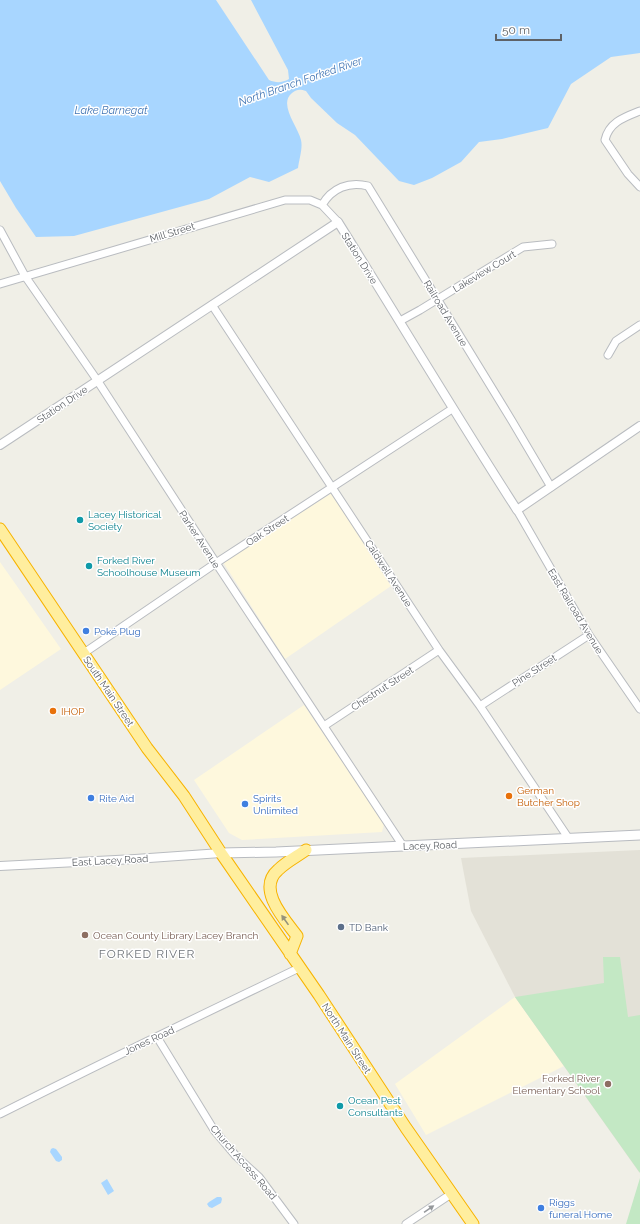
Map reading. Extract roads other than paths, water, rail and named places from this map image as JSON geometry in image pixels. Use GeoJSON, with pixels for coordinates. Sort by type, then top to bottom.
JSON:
{"type":"FeatureCollection","features":[{"type":"Feature","properties":{"kind":"highway","name":"South Main Street"},"geometry":{"type":"LineString","coordinates":[[0,528],[147,748],[184,796],[221,853]]}},
{"type":"Feature","properties":{"kind":"highway"},"geometry":{"type":"LineString","coordinates":[[290,954],[297,936],[270,894],[270,880],[276,870],[306,850]]}},
{"type":"Feature","properties":{"kind":"highway","name":"North Main Street"},"geometry":{"type":"LineString","coordinates":[[221,853],[319,995],[451,1194],[473,1224]]}},
{"type":"Feature","properties":{"kind":"main road","name":"Lacey Road"},"geometry":{"type":"LineString","coordinates":[[221,853],[640,836]]}},
{"type":"Feature","properties":{"kind":"street"},"geometry":{"type":"LineString","coordinates":[[640,111],[622,118],[612,125],[606,134],[605,140],[628,174],[640,187]]}},
{"type":"Feature","properties":{"kind":"street","name":"Railroad Avenue"},"geometry":{"type":"LineString","coordinates":[[322,205],[328,195],[345,186],[359,184],[368,186],[551,487]]}},
{"type":"Feature","properties":{"kind":"street","name":"Mill Street"},"geometry":{"type":"LineString","coordinates":[[0,284],[285,200],[310,200],[322,205]]}},
{"type":"Feature","properties":{"kind":"street"},"geometry":{"type":"LineString","coordinates":[[322,205],[338,222]]}},
{"type":"Feature","properties":{"kind":"street","name":"Station Drive"},"geometry":{"type":"LineString","coordinates":[[0,445],[338,222],[400,321],[452,409],[517,510]]}},
{"type":"Feature","properties":{"kind":"street","name":"Parker Avenue"},"geometry":{"type":"LineString","coordinates":[[0,230],[25,276],[97,380],[403,846]]}},
{"type":"Feature","properties":{"kind":"street","name":"Lakeview Court"},"geometry":{"type":"LineString","coordinates":[[400,321],[523,247],[552,244]]}},
{"type":"Feature","properties":{"kind":"street","name":"Caldwell Avenue"},"geometry":{"type":"LineString","coordinates":[[212,304],[439,650],[480,706],[569,839]]}},
{"type":"Feature","properties":{"kind":"street"},"geometry":{"type":"LineString","coordinates":[[608,355],[616,341],[640,325]]}},
{"type":"Feature","properties":{"kind":"street","name":"Oak Street"},"geometry":{"type":"LineString","coordinates":[[84,653],[216,563],[452,409]]}},
{"type":"Feature","properties":{"kind":"street"},"geometry":{"type":"LineString","coordinates":[[517,510],[640,426]]}},
{"type":"Feature","properties":{"kind":"street","name":"East Railroad Avenue"},"geometry":{"type":"LineString","coordinates":[[517,510],[589,635],[640,709]]}},
{"type":"Feature","properties":{"kind":"street","name":"Pine Street"},"geometry":{"type":"LineString","coordinates":[[480,706],[589,635]]}},
{"type":"Feature","properties":{"kind":"street","name":"Chestnut Street"},"geometry":{"type":"LineString","coordinates":[[324,726],[439,650]]}},
{"type":"Feature","properties":{"kind":"street","name":"East Lacey Road"},"geometry":{"type":"LineString","coordinates":[[0,866],[221,853]]}},
{"type":"Feature","properties":{"kind":"street","name":"Jones Road"},"geometry":{"type":"LineString","coordinates":[[0,1114],[125,1051],[299,968]]}},
{"type":"Feature","properties":{"kind":"street","name":"Church Access Road"},"geometry":{"type":"LineString","coordinates":[[157,1037],[214,1130],[236,1156],[259,1176],[294,1224]]}},
{"type":"Feature","properties":{"kind":"street"},"geometry":{"type":"LineString","coordinates":[[406,1224],[451,1194]]}},
{"type":"Feature","properties":{"kind":"water","name":"Lake Barnegat"},"geometry":{"type":"Polygon","coordinates":[[[0,0],[216,0],[269,80],[277,82],[289,79],[288,70],[251,0],[640,0],[640,53],[611,57],[571,84],[548,128],[502,139],[479,142],[461,162],[432,178],[414,185],[399,181],[355,135],[337,123],[311,98],[306,91],[297,90],[288,98],[287,103],[290,116],[301,140],[298,168],[269,182],[250,177],[209,199],[74,236],[36,237],[0,181],[0,0]]]}},
{"type":"Feature","properties":{"kind":"water"},"geometry":{"type":"Polygon","coordinates":[[[53,1148],[56,1149],[62,1157],[62,1160],[59,1162],[56,1161],[50,1152],[53,1148]]]}},
{"type":"Feature","properties":{"kind":"water"},"geometry":{"type":"Polygon","coordinates":[[[107,1179],[114,1191],[108,1195],[101,1183],[107,1179]]]}},
{"type":"Feature","properties":{"kind":"water"},"geometry":{"type":"Polygon","coordinates":[[[217,1197],[221,1197],[221,1203],[212,1208],[209,1207],[207,1204],[217,1197]]]}},
{"type":"Feature","properties":{"kind":"place","name":"Lacey Historical Society"},"geometry":{"type":"Point","coordinates":[80,520]}},
{"type":"Feature","properties":{"kind":"place","name":"Forked River Schoolhouse Museum"},"geometry":{"type":"Point","coordinates":[89,566]}},
{"type":"Feature","properties":{"kind":"place","name":"Poké Plug"},"geometry":{"type":"Point","coordinates":[86,631]}},
{"type":"Feature","properties":{"kind":"place","name":"IHOP"},"geometry":{"type":"Point","coordinates":[53,711]}},
{"type":"Feature","properties":{"kind":"place","name":"German Butcher Shop"},"geometry":{"type":"Point","coordinates":[509,796]}},
{"type":"Feature","properties":{"kind":"place","name":"Rite Aid"},"geometry":{"type":"Point","coordinates":[91,798]}},
{"type":"Feature","properties":{"kind":"place","name":"Spirits Unlimited"},"geometry":{"type":"Point","coordinates":[245,804]}},
{"type":"Feature","properties":{"kind":"place","name":"TD Bank"},"geometry":{"type":"Point","coordinates":[341,927]}},
{"type":"Feature","properties":{"kind":"place","name":"Ocean County Library Lacey Branch"},"geometry":{"type":"Point","coordinates":[85,935]}},
{"type":"Feature","properties":{"kind":"place","name":"Forked River Elementary School"},"geometry":{"type":"Point","coordinates":[608,1084]}},
{"type":"Feature","properties":{"kind":"place","name":"Ocean Pest Consultants"},"geometry":{"type":"Point","coordinates":[340,1106]}},
{"type":"Feature","properties":{"kind":"place","name":"Riggs funeral Home"},"geometry":{"type":"Point","coordinates":[541,1208]}},
{"type":"Feature","properties":{"kind":"district","name":"FORKED RIVER"},"geometry":{"type":"Point","coordinates":[147,954]}},
{"type":"Feature","properties":{"kind":"water label","name":"North Branch Forked River"},"geometry":{"type":"Point","coordinates":[300,81]}}]}
